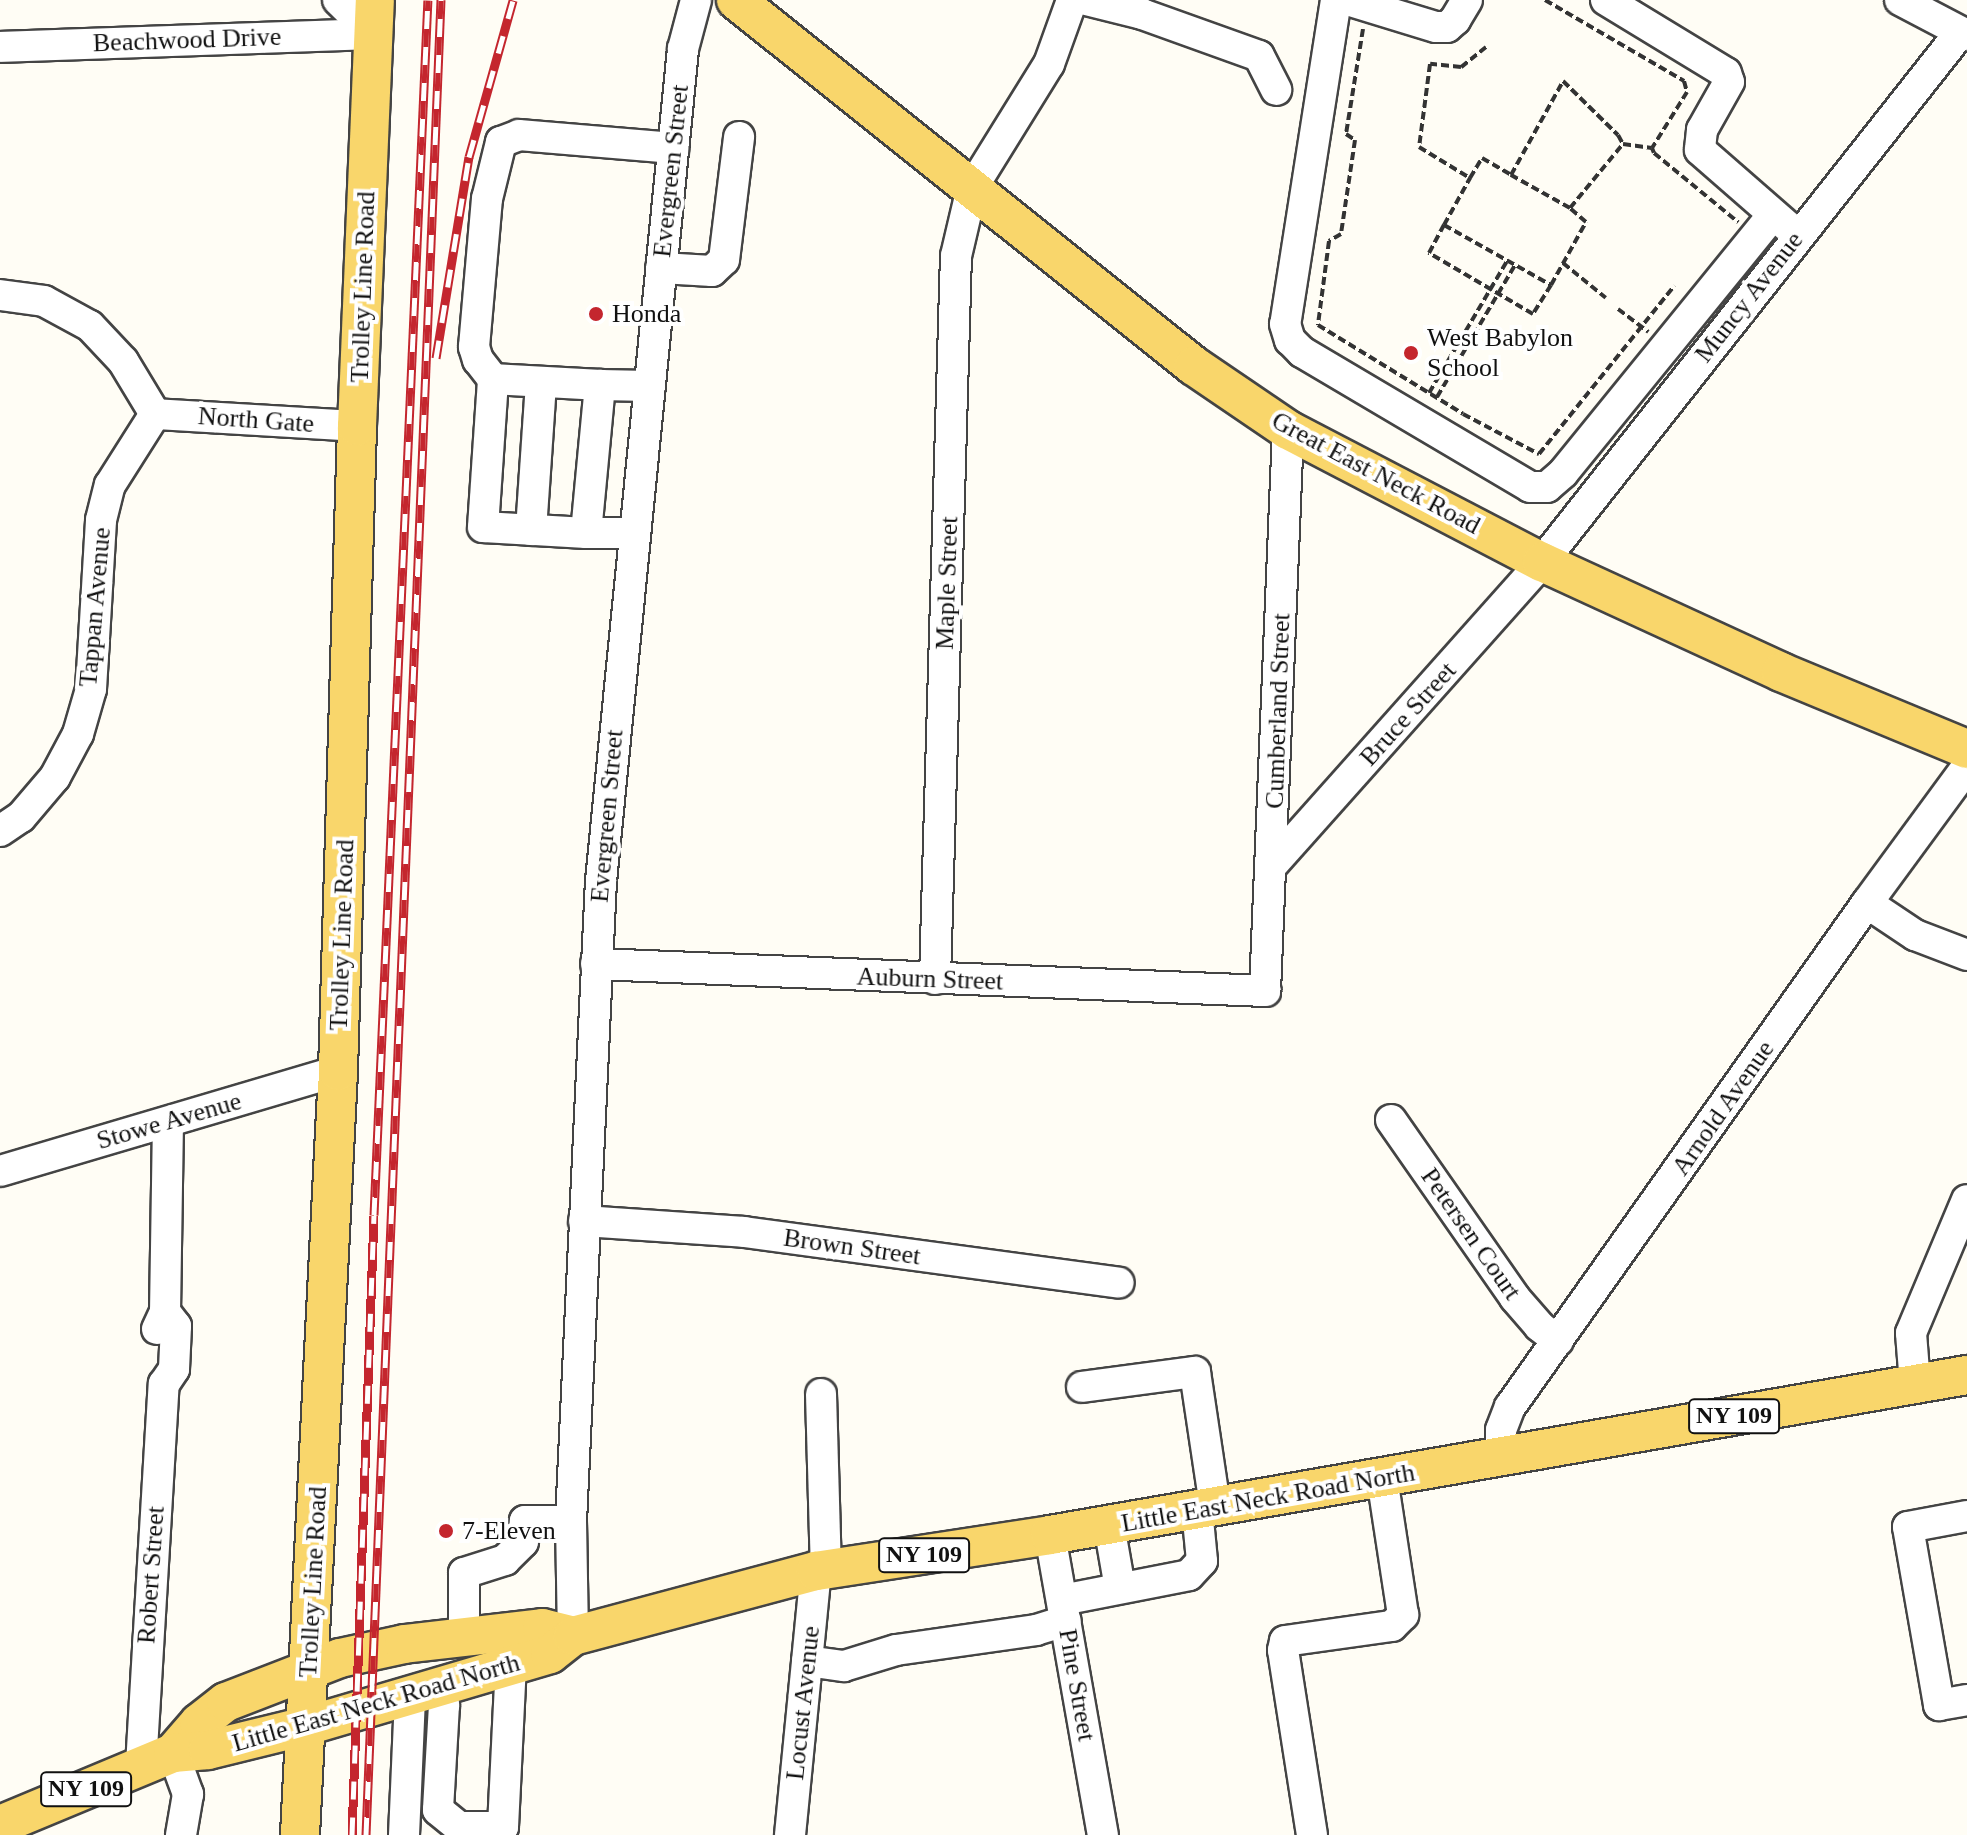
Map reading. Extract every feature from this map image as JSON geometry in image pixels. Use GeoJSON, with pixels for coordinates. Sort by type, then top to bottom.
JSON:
{"type":"FeatureCollection","features":[{"type":"Feature","properties":{"kind":"main road","name":"Great East Neck Road"},"geometry":{"type":"LineString","coordinates":[[736,0],[1194,366],[1288,430],[1542,562],[1767,666],[1967,749]]}},
{"type":"Feature","properties":{"kind":"main road","name":"Trolley Line Road"},"geometry":{"type":"LineString","coordinates":[[300,1835],[338,1071],[357,426],[374,17]]}},
{"type":"Feature","properties":{"kind":"main road","name":"Little East Neck Road North"},"geometry":{"type":"LineString","coordinates":[[0,1825],[157,1759],[306,1726],[550,1654],[573,1636],[821,1570],[1109,1525],[1967,1375]]}},
{"type":"Feature","properties":{"kind":"main road","name":"Little East Neck Road North"},"geometry":{"type":"LineString","coordinates":[[157,1759],[226,1702],[364,1651],[542,1628],[573,1636]]}},
{"type":"Feature","properties":{"kind":"street"},"geometry":{"type":"LineString","coordinates":[[338,0],[374,17]]}},
{"type":"Feature","properties":{"kind":"street","name":"Evergreen Street"},"geometry":{"type":"LineString","coordinates":[[573,1636],[571,1521],[596,964],[634,533],[683,49],[696,0]]}},
{"type":"Feature","properties":{"kind":"street","name":"Maple Street"},"geometry":{"type":"LineString","coordinates":[[935,979],[956,256],[972,188],[1049,64],[1072,0]]}},
{"type":"Feature","properties":{"kind":"street"},"geometry":{"type":"LineString","coordinates":[[1086,0],[1142,14],[1259,56],[1276,90]]}},
{"type":"Feature","properties":{"kind":"street"},"geometry":{"type":"LineString","coordinates":[[1336,0],[1285,324],[1290,340],[1302,352],[1530,487],[1547,487],[1563,473],[1764,225]]}},
{"type":"Feature","properties":{"kind":"street"},"geometry":{"type":"LineString","coordinates":[[1347,0],[1436,27],[1447,27],[1467,0]]}},
{"type":"Feature","properties":{"kind":"street"},"geometry":{"type":"LineString","coordinates":[[1606,0],[1726,73],[1729,82],[1702,130],[1700,150],[1764,225],[1798,235]]}},
{"type":"Feature","properties":{"kind":"street"},"geometry":{"type":"LineString","coordinates":[[1900,0],[1963,35]]}},
{"type":"Feature","properties":{"kind":"street","name":"Beachwood Drive"},"geometry":{"type":"LineString","coordinates":[[0,47],[374,17]]}},
{"type":"Feature","properties":{"kind":"street","name":"Muncy Avenue"},"geometry":{"type":"LineString","coordinates":[[1542,562],[1798,235],[1963,35]]}},
{"type":"Feature","properties":{"kind":"street"},"geometry":{"type":"LineString","coordinates":[[634,533],[483,527],[493,379],[478,360],[474,347],[487,199],[501,142],[519,135],[673,148]]}},
{"type":"Feature","properties":{"kind":"street"},"geometry":{"type":"LineString","coordinates":[[661,268],[712,271],[724,260],[739,137]]}},
{"type":"Feature","properties":{"kind":"street"},"geometry":{"type":"LineString","coordinates":[[0,295],[44,301],[90,326],[123,361],[155,414]]}},
{"type":"Feature","properties":{"kind":"street"},"geometry":{"type":"LineString","coordinates":[[1666,346],[1694,368]]}},
{"type":"Feature","properties":{"kind":"street"},"geometry":{"type":"LineString","coordinates":[[493,379],[650,386]]}},
{"type":"Feature","properties":{"kind":"street"},"geometry":{"type":"LineString","coordinates":[[531,530],[541,382]]}},
{"type":"Feature","properties":{"kind":"street"},"geometry":{"type":"LineString","coordinates":[[586,533],[600,385]]}},
{"type":"Feature","properties":{"kind":"street","name":"North Gate"},"geometry":{"type":"LineString","coordinates":[[155,414],[357,426]]}},
{"type":"Feature","properties":{"kind":"street","name":"Tappan Avenue"},"geometry":{"type":"LineString","coordinates":[[0,831],[21,817],[55,777],[78,734],[91,689],[101,520],[110,485],[155,414]]}},
{"type":"Feature","properties":{"kind":"street","name":"Cumberland Street"},"geometry":{"type":"LineString","coordinates":[[1265,991],[1273,864],[1288,430]]}},
{"type":"Feature","properties":{"kind":"street","name":"Bruce Street"},"geometry":{"type":"LineString","coordinates":[[1273,864],[1542,562]]}},
{"type":"Feature","properties":{"kind":"street","name":"Arnold Avenue"},"geometry":{"type":"LineString","coordinates":[[1501,1457],[1499,1438],[1505,1415],[1867,903],[1967,767]]}},
{"type":"Feature","properties":{"kind":"street"},"geometry":{"type":"LineString","coordinates":[[1867,903],[1915,935],[1967,955]]}},
{"type":"Feature","properties":{"kind":"street","name":"Auburn Street"},"geometry":{"type":"LineString","coordinates":[[596,964],[1265,991]]}},
{"type":"Feature","properties":{"kind":"street","name":"Stowe Avenue"},"geometry":{"type":"LineString","coordinates":[[0,1171],[338,1071]]}},
{"type":"Feature","properties":{"kind":"street","name":"Petersen Court"},"geometry":{"type":"LineString","coordinates":[[1391,1120],[1515,1298],[1539,1326],[1558,1341]]}},
{"type":"Feature","properties":{"kind":"street","name":"Robert Street"},"geometry":{"type":"LineString","coordinates":[[157,1759],[164,1384],[155,1372],[156,1330],[165,1312],[168,1123]]}},
{"type":"Feature","properties":{"kind":"street"},"geometry":{"type":"LineString","coordinates":[[1915,1384],[1911,1333],[1967,1200]]}},
{"type":"Feature","properties":{"kind":"street","name":"Brown Street"},"geometry":{"type":"LineString","coordinates":[[584,1221],[744,1232],[1119,1283]]}},
{"type":"Feature","properties":{"kind":"street"},"geometry":{"type":"LineString","coordinates":[[807,1661],[844,1666],[896,1650],[1036,1630],[1064,1610],[1120,1588],[1189,1575],[1202,1561],[1206,1508],[1195,1372],[1082,1387]]}},
{"type":"Feature","properties":{"kind":"street","name":"Locust Avenue"},"geometry":{"type":"LineString","coordinates":[[790,1835],[807,1661],[821,1570],[821,1394]]}},
{"type":"Feature","properties":{"kind":"street"},"geometry":{"type":"LineString","coordinates":[[1312,1835],[1283,1650],[1285,1641],[1392,1626],[1403,1615],[1382,1478]]}},
{"type":"Feature","properties":{"kind":"street"},"geometry":{"type":"LineString","coordinates":[[1967,1516],[1908,1527],[1939,1705],[1967,1700]]}},
{"type":"Feature","properties":{"kind":"street"},"geometry":{"type":"LineString","coordinates":[[464,1636],[464,1573],[505,1560],[523,1542],[525,1521],[571,1521]]}},
{"type":"Feature","properties":{"kind":"street"},"geometry":{"type":"LineString","coordinates":[[1109,1525],[1120,1588]]}},
{"type":"Feature","properties":{"kind":"street","name":"Pine Street"},"geometry":{"type":"LineString","coordinates":[[1050,1535],[1103,1835]]}},
{"type":"Feature","properties":{"kind":"street"},"geometry":{"type":"LineString","coordinates":[[438,1810],[459,1827],[503,1827],[511,1666]]}},
{"type":"Feature","properties":{"kind":"street"},"geometry":{"type":"LineString","coordinates":[[404,1826],[424,1691],[444,1705],[438,1810]]}},
{"type":"Feature","properties":{"kind":"street"},"geometry":{"type":"LineString","coordinates":[[157,1759],[188,1794],[181,1835]]}},
{"type":"Feature","properties":{"kind":"street"},"geometry":{"type":"LineString","coordinates":[[404,1826],[438,1810]]}},
{"type":"Feature","properties":{"kind":"path"},"geometry":{"type":"LineString","coordinates":[[1545,0],[1687,85],[1687,92],[1652,148]]}},
{"type":"Feature","properties":{"kind":"path"},"geometry":{"type":"LineString","coordinates":[[1364,27],[1346,134],[1355,140],[1341,234],[1329,241],[1317,320],[1329,333],[1437,398],[1539,454],[1674,286]]}},
{"type":"Feature","properties":{"kind":"path"},"geometry":{"type":"LineString","coordinates":[[1470,178],[1419,147],[1430,64],[1461,67],[1486,47]]}},
{"type":"Feature","properties":{"kind":"path"},"geometry":{"type":"LineString","coordinates":[[1511,175],[1563,81],[1623,144],[1652,148],[1666,164],[1764,225]]}},
{"type":"Feature","properties":{"kind":"path"},"geometry":{"type":"LineString","coordinates":[[1570,208],[1623,144]]}},
{"type":"Feature","properties":{"kind":"path"},"geometry":{"type":"LineString","coordinates":[[1482,158],[1511,175],[1570,208],[1586,222],[1533,314],[1429,253],[1482,158]]}},
{"type":"Feature","properties":{"kind":"path"},"geometry":{"type":"LineString","coordinates":[[1444,225],[1551,285]]}},
{"type":"Feature","properties":{"kind":"path"},"geometry":{"type":"LineString","coordinates":[[1429,393],[1507,261]]}},
{"type":"Feature","properties":{"kind":"path"},"geometry":{"type":"LineString","coordinates":[[1563,263],[1606,298]]}},
{"type":"Feature","properties":{"kind":"path"},"geometry":{"type":"LineString","coordinates":[[1437,398],[1515,265]]}},
{"type":"Feature","properties":{"kind":"path"},"geometry":{"type":"LineString","coordinates":[[1618,309],[1666,346]]}},
{"type":"Feature","properties":{"kind":"railway"},"geometry":{"type":"LineString","coordinates":[[352,1835],[374,1215],[428,0]]}},
{"type":"Feature","properties":{"kind":"railway"},"geometry":{"type":"LineString","coordinates":[[366,1835],[441,0]]}},
{"type":"Feature","properties":{"kind":"railway"},"geometry":{"type":"LineString","coordinates":[[436,358],[469,157],[513,0]]}},
{"type":"Feature","properties":{"kind":"place","name":"Honda"},"geometry":{"type":"Point","coordinates":[596,314]}},
{"type":"Feature","properties":{"kind":"place","name":"West Babylon School"},"geometry":{"type":"Point","coordinates":[1411,353]}},
{"type":"Feature","properties":{"kind":"place","name":"7-Eleven"},"geometry":{"type":"Point","coordinates":[446,1531]}}]}
